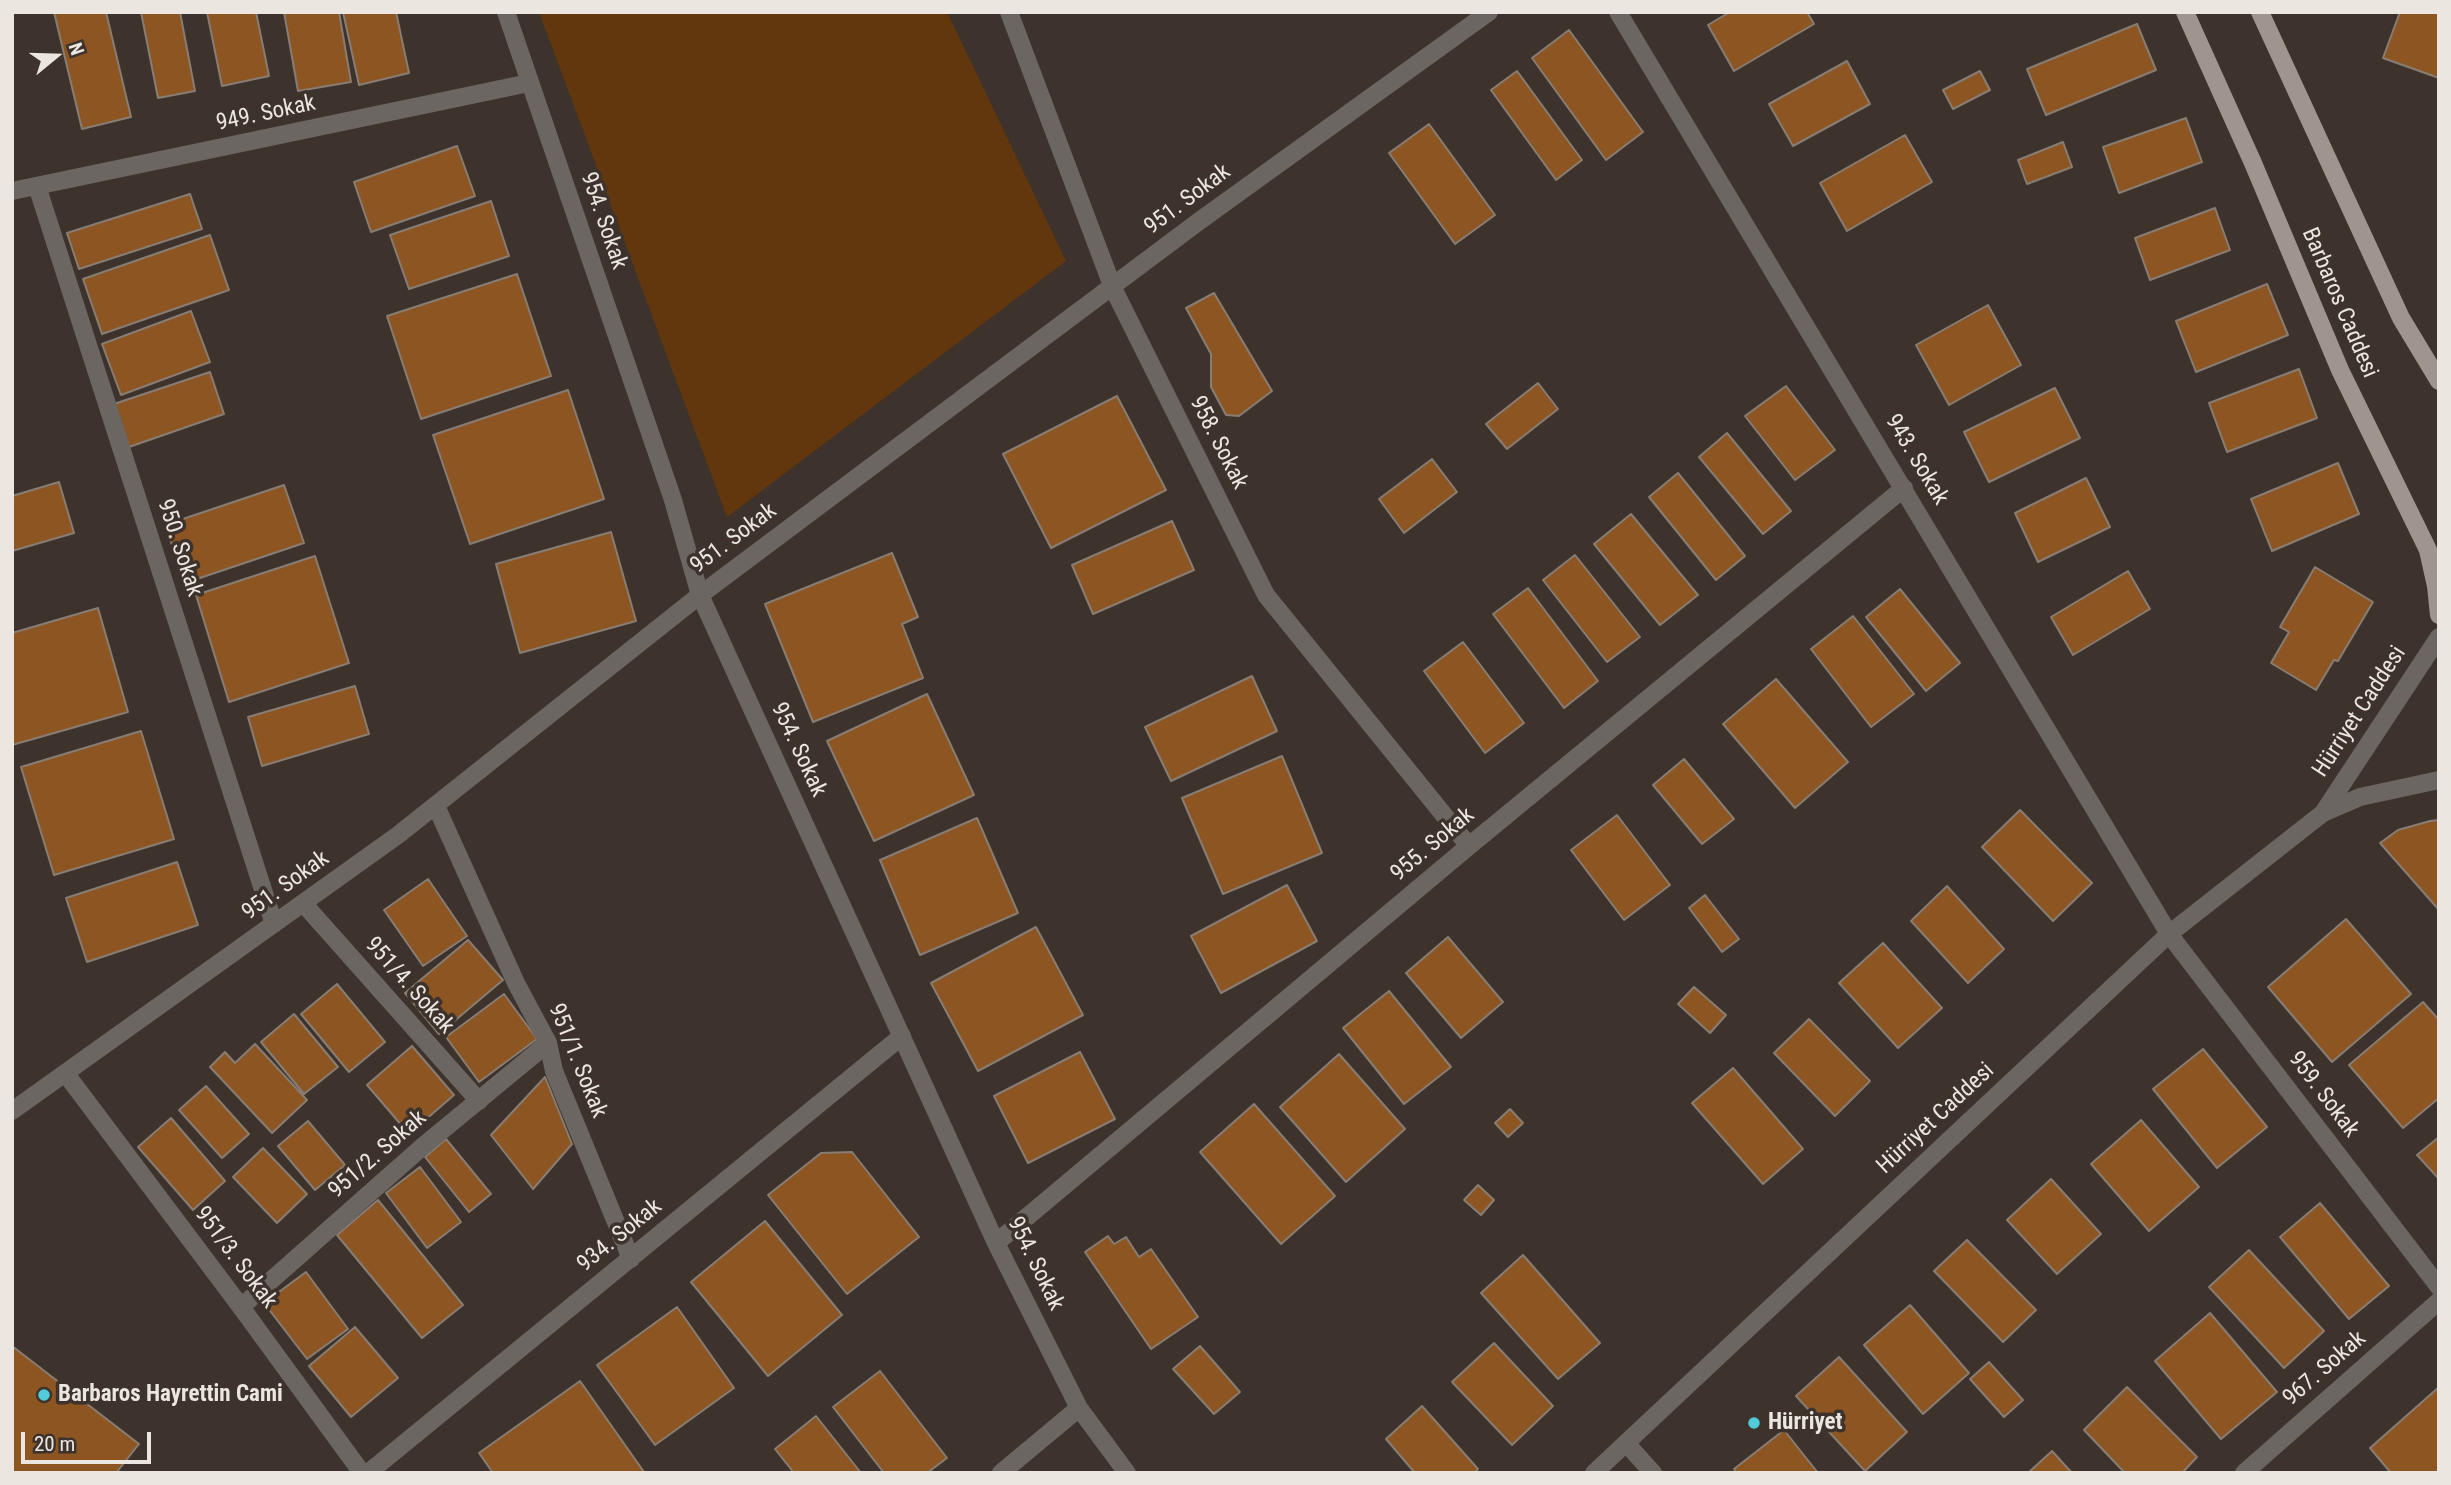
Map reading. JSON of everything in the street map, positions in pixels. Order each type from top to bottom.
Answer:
[{"type":"main road","name":"Barbaros Caddesi","points":[[2185,12],[2253,163],[2340,370],[2428,550],[2439,615]]},
{"type":"main road","name":"Barbaros Caddesi","points":[[2260,12],[2401,318],[2439,381]]},
{"type":"street","name":"954. Sokak","points":[[506,12],[673,500],[701,595],[996,1243],[1079,1408],[1127,1473]]},
{"type":"street","name":"958. Sokak","points":[[1009,12],[1113,288],[1266,595],[1469,846]]},
{"type":"street","name":"951. Sokak","points":[[12,1111],[436,806],[701,595],[1198,222],[1489,12]]},
{"type":"street","name":"943. Sokak","points":[[1618,12],[2169,933]]},
{"type":"street","name":"949. Sokak","points":[[12,191],[529,83]]},
{"type":"street","name":"950. Sokak","points":[[37,186],[274,925]]},
{"type":"street","name":"955. Sokak","points":[[996,1243],[1469,846],[1904,488]]},
{"type":"street","name":"Hürriyet Caddesi","points":[[2323,813],[2439,637]]},
{"type":"street","name":"Hürriyet Caddesi","points":[[1594,1473],[2169,933],[2323,813],[2360,797],[2391,788],[2439,780]]},
{"type":"street","name":"951/1. Sokak","points":[[436,806],[516,983],[548,1043],[554,1071],[631,1259]]},
{"type":"street","name":"951/4. Sokak","points":[[303,903],[479,1101]]},
{"type":"street","name":"959. Sokak","points":[[2169,933],[2439,1287]]},
{"type":"street","name":"934. Sokak","points":[[368,1473],[902,1036]]},
{"type":"street","name":"951/2. Sokak","points":[[241,1307],[422,1147],[548,1043]]},
{"type":"street","name":"951/3. Sokak","points":[[66,1074],[362,1473]]},
{"type":"street","name":"967. Sokak","points":[[2244,1473],[2439,1301]]},
{"type":"street","points":[[1001,1473],[1079,1408]]},
{"type":"street","points":[[1626,1443],[1653,1473]]},
{"type":"shaded area","points":[[539,12],[947,12],[1066,261],[727,517]]},
{"type":"building","points":[[54,12],[106,12],[131,117],[82,129]]},
{"type":"building","points":[[141,12],[180,12],[195,91],[158,98]]},
{"type":"building","points":[[207,12],[256,12],[269,76],[222,86]]},
{"type":"building","points":[[284,12],[339,12],[351,82],[298,91]]},
{"type":"building","points":[[343,12],[396,12],[409,73],[359,85]]},
{"type":"building","points":[[1730,12],[1807,12],[1814,24],[1734,71],[1708,25]]},
{"type":"building","points":[[2400,12],[2439,12],[2439,78],[2383,58]]},
{"type":"building","points":[[2137,24],[2156,70],[2046,115],[2027,69]]},
{"type":"building","points":[[1569,30],[1643,132],[1606,160],[1532,58]]},
{"type":"building","points":[[1847,61],[1870,104],[1793,146],[1769,104]]},
{"type":"building","points":[[1517,71],[1582,160],[1556,180],[1491,90]]},
{"type":"building","points":[[1980,71],[1990,90],[1953,109],[1943,90]]},
{"type":"building","points":[[2186,118],[2202,162],[2119,193],[2103,147]]},
{"type":"building","points":[[1429,124],[1495,215],[1455,244],[1389,153]]},
{"type":"building","points":[[1905,135],[1932,182],[1847,231],[1820,183]]},
{"type":"building","points":[[2063,142],[2072,167],[2027,184],[2018,160]]},
{"type":"building","points":[[457,146],[475,196],[371,232],[354,182]]},
{"type":"building","points":[[190,194],[202,229],[79,269],[67,233]]},
{"type":"building","points":[[491,201],[509,256],[409,289],[390,235]]},
{"type":"building","points":[[2215,208],[2230,250],[2150,280],[2135,238]]},
{"type":"building","points":[[210,235],[229,290],[102,334],[83,279]]},
{"type":"building","points":[[517,274],[551,376],[421,419],[387,316]]},
{"type":"building","points":[[2267,284],[2288,335],[2196,372],[2176,321]]},
{"type":"building","points":[[1214,293],[1272,391],[1239,416],[1226,415],[1211,387],[1211,354],[1186,308]]},
{"type":"building","points":[[1988,305],[2021,365],[1949,405],[1916,345]]},
{"type":"building","points":[[191,311],[210,362],[121,395],[102,344]]},
{"type":"building","points":[[2299,369],[2317,418],[2227,452],[2209,403]]},
{"type":"building","points":[[210,372],[224,414],[129,447],[114,404]]},
{"type":"building","points":[[1538,383],[1558,409],[1507,449],[1486,424]]},
{"type":"building","points":[[1786,386],[1835,450],[1795,480],[1745,416]]},
{"type":"building","points":[[2055,388],[2080,438],[1989,482],[1964,432]]},
{"type":"building","points":[[568,390],[604,499],[470,544],[433,435]]},
{"type":"building","points":[[1117,396],[1166,490],[1051,548],[1003,454]]},
{"type":"building","points":[[1727,433],[1791,511],[1763,534],[1699,457]]},
{"type":"building","points":[[1432,459],[1457,492],[1404,533],[1379,499]]},
{"type":"building","points":[[2338,463],[2359,514],[2272,551],[2251,499]]},
{"type":"building","points":[[1678,473],[1745,556],[1716,580],[1649,497]]},
{"type":"building","points":[[2086,478],[2110,527],[2038,562],[2015,513]]},
{"type":"building","points":[[59,482],[74,533],[12,551],[12,496]]},
{"type":"building","points":[[284,485],[304,543],[185,583],[165,525]]},
{"type":"building","points":[[1631,514],[1698,595],[1660,625],[1594,544]]},
{"type":"building","points":[[1172,521],[1194,570],[1093,614],[1072,565]]},
{"type":"building","points":[[611,532],[636,621],[520,653],[496,564]]},
{"type":"building","points":[[892,553],[918,617],[902,624],[923,678],[813,722],[765,604]]},
{"type":"building","points":[[1575,555],[1640,637],[1607,662],[1543,580]]},
{"type":"building","points":[[315,556],[349,663],[229,702],[196,595]]},
{"type":"building","points":[[2315,567],[2373,602],[2338,661],[2334,660],[2316,690],[2271,663],[2289,632],[2280,627]]},
{"type":"building","points":[[2128,571],[2150,609],[2073,655],[2051,617]]},
{"type":"building","points":[[1528,588],[1598,681],[1564,708],[1493,614]]},
{"type":"building","points":[[1900,589],[1960,663],[1926,691],[1866,617]]},
{"type":"building","points":[[98,608],[128,712],[12,745],[12,633]]},
{"type":"building","points":[[1853,616],[1914,694],[1871,727],[1811,649]]},
{"type":"building","points":[[1463,642],[1524,723],[1485,753],[1424,671]]},
{"type":"building","points":[[1252,676],[1277,731],[1171,781],[1145,727]]},
{"type":"building","points":[[1776,679],[1848,762],[1795,808],[1723,724]]},
{"type":"building","points":[[355,686],[369,734],[262,766],[248,717]]},
{"type":"building","points":[[927,694],[974,795],[874,841],[827,741]]},
{"type":"building","points":[[141,731],[174,839],[54,875],[21,767]]},
{"type":"building","points":[[1282,756],[1322,853],[1223,894],[1182,798]]},
{"type":"building","points":[[1684,759],[1734,819],[1702,844],[1653,785]]},
{"type":"building","points":[[2020,810],[2092,883],[2053,921],[1982,847]]},
{"type":"building","points":[[1617,815],[1670,885],[1624,920],[1571,850]]},
{"type":"building","points":[[977,818],[1018,913],[920,955],[880,860]]},
{"type":"building","points":[[2439,820],[2439,910],[2380,843],[2398,830]]},
{"type":"building","points":[[177,862],[198,925],[87,962],[66,898]]},
{"type":"building","points":[[428,879],[467,936],[423,966],[384,910]]},
{"type":"building","points":[[1287,885],[1317,941],[1221,993],[1191,936]]},
{"type":"building","points":[[1947,886],[2004,949],[1968,983],[1911,921]]},
{"type":"building","points":[[1705,895],[1739,939],[1722,952],[1689,908]]},
{"type":"building","points":[[2346,919],[2411,994],[2332,1062],[2268,987]]},
{"type":"building","points":[[1036,927],[1083,1015],[978,1071],[931,983]]},
{"type":"building","points":[[1448,937],[1503,1002],[1461,1038],[1406,973]]},
{"type":"building","points":[[468,940],[503,980],[439,1034],[405,993]]},
{"type":"building","points":[[1883,943],[1942,1008],[1898,1048],[1839,983]]},
{"type":"building","points":[[337,984],[385,1042],[349,1072],[301,1014]]},
{"type":"building","points":[[1694,987],[1726,1015],[1710,1033],[1678,1004]]},
{"type":"building","points":[[1389,991],[1451,1067],[1404,1104],[1343,1028]]},
{"type":"building","points":[[504,994],[537,1039],[479,1082],[446,1037]]},
{"type":"building","points":[[2423,1002],[2439,1020],[2439,1098],[2403,1128],[2349,1065]]},
{"type":"building","points":[[294,1014],[338,1067],[304,1094],[261,1042]]},
{"type":"building","points":[[1809,1019],[1870,1081],[1835,1116],[1774,1053]]},
{"type":"building","points":[[255,1044],[307,1100],[272,1133],[210,1067],[225,1052],[235,1063]]},
{"type":"building","points":[[412,1046],[454,1095],[409,1134],[367,1085]]},
{"type":"building","points":[[2203,1049],[2267,1127],[2217,1168],[2153,1089]]},
{"type":"building","points":[[1080,1052],[1115,1119],[1028,1163],[994,1096]]},
{"type":"building","points":[[1339,1054],[1405,1129],[1346,1182],[1280,1107]]},
{"type":"building","points":[[1733,1068],[1803,1149],[1763,1184],[1692,1103]]},
{"type":"building","points":[[545,1077],[572,1144],[533,1189],[491,1135]]},
{"type":"building","points":[[206,1086],[249,1134],[222,1158],[179,1110]]},
{"type":"building","points":[[1254,1104],[1335,1196],[1281,1244],[1200,1152]]},
{"type":"building","points":[[1510,1109],[1523,1123],[1508,1137],[1495,1123]]},
{"type":"building","points":[[171,1118],[225,1181],[193,1210],[138,1147]]},
{"type":"building","points":[[2141,1120],[2199,1187],[2149,1231],[2091,1164]]},
{"type":"building","points":[[308,1121],[345,1165],[315,1190],[278,1146]]},
{"type":"building","points":[[2439,1137],[2439,1179],[2417,1155]]},
{"type":"building","points":[[446,1139],[491,1194],[469,1212],[425,1157]]},
{"type":"building","points":[[263,1148],[307,1194],[277,1223],[233,1177]]},
{"type":"building","points":[[852,1152],[919,1237],[847,1294],[768,1195],[821,1153]]},
{"type":"building","points":[[420,1167],[461,1222],[427,1248],[386,1193]]},
{"type":"building","points":[[2051,1179],[2101,1234],[2057,1274],[2007,1220]]},
{"type":"building","points":[[1478,1185],[1494,1200],[1481,1215],[1464,1200]]},
{"type":"building","points":[[378,1200],[463,1305],[422,1338],[337,1235]]},
{"type":"building","points":[[2320,1203],[2389,1286],[2349,1319],[2280,1237]]},
{"type":"building","points":[[765,1221],[842,1315],[768,1376],[691,1282]]},
{"type":"building","points":[[1108,1236],[1114,1244],[1126,1237],[1139,1257],[1151,1249],[1198,1317],[1151,1349],[1085,1252]]},
{"type":"building","points":[[1967,1240],[2036,1310],[2003,1342],[1934,1271]]},
{"type":"building","points":[[2249,1250],[2324,1331],[2284,1368],[2209,1287]]},
{"type":"building","points":[[1523,1255],[1600,1343],[1558,1379],[1481,1293]]},
{"type":"building","points":[[306,1272],[348,1329],[307,1359],[264,1303]]},
{"type":"building","points":[[1910,1305],[1969,1373],[1923,1414],[1864,1345]]},
{"type":"building","points":[[677,1307],[734,1388],[655,1445],[597,1365]]},
{"type":"building","points":[[2210,1313],[2277,1392],[2221,1439],[2155,1361]]},
{"type":"building","points":[[355,1327],[398,1378],[351,1417],[309,1366]]},
{"type":"building","points":[[1494,1343],[1553,1406],[1512,1445],[1452,1382]]},
{"type":"building","name":"Barbaros Hayrettin Cami","points":[[12,1346],[139,1444],[116,1473],[12,1473]]},
{"type":"building","points":[[1200,1346],[1240,1392],[1214,1414],[1173,1369]]},
{"type":"building","points":[[1839,1357],[1907,1432],[1865,1471],[1796,1396]]},
{"type":"building","points":[[1989,1362],[2023,1400],[2004,1417],[1970,1379]]},
{"type":"building","points":[[880,1371],[947,1458],[927,1473],[884,1473],[833,1407]]},
{"type":"building","points":[[580,1381],[644,1472],[493,1473],[479,1453]]},
{"type":"building","points":[[2127,1387],[2197,1457],[2182,1473],[2125,1473],[2084,1430]]},
{"type":"building","points":[[2439,1387],[2439,1473],[2391,1473],[2370,1448]]},
{"type":"building","points":[[1422,1406],[1478,1469],[1474,1473],[1415,1473],[1386,1439]]},
{"type":"building","points":[[816,1416],[861,1473],[794,1473],[775,1449]]},
{"type":"building","points":[[1784,1430],[1818,1473],[1737,1473],[1734,1469]]},
{"type":"building","points":[[2052,1451],[2072,1473],[2028,1473]]},
{"type":"place","name":"Barbaros Hayrettin Cami","points":[[44,1395]]},
{"type":"place","name":"Hürriyet","points":[[1754,1423]]}]
